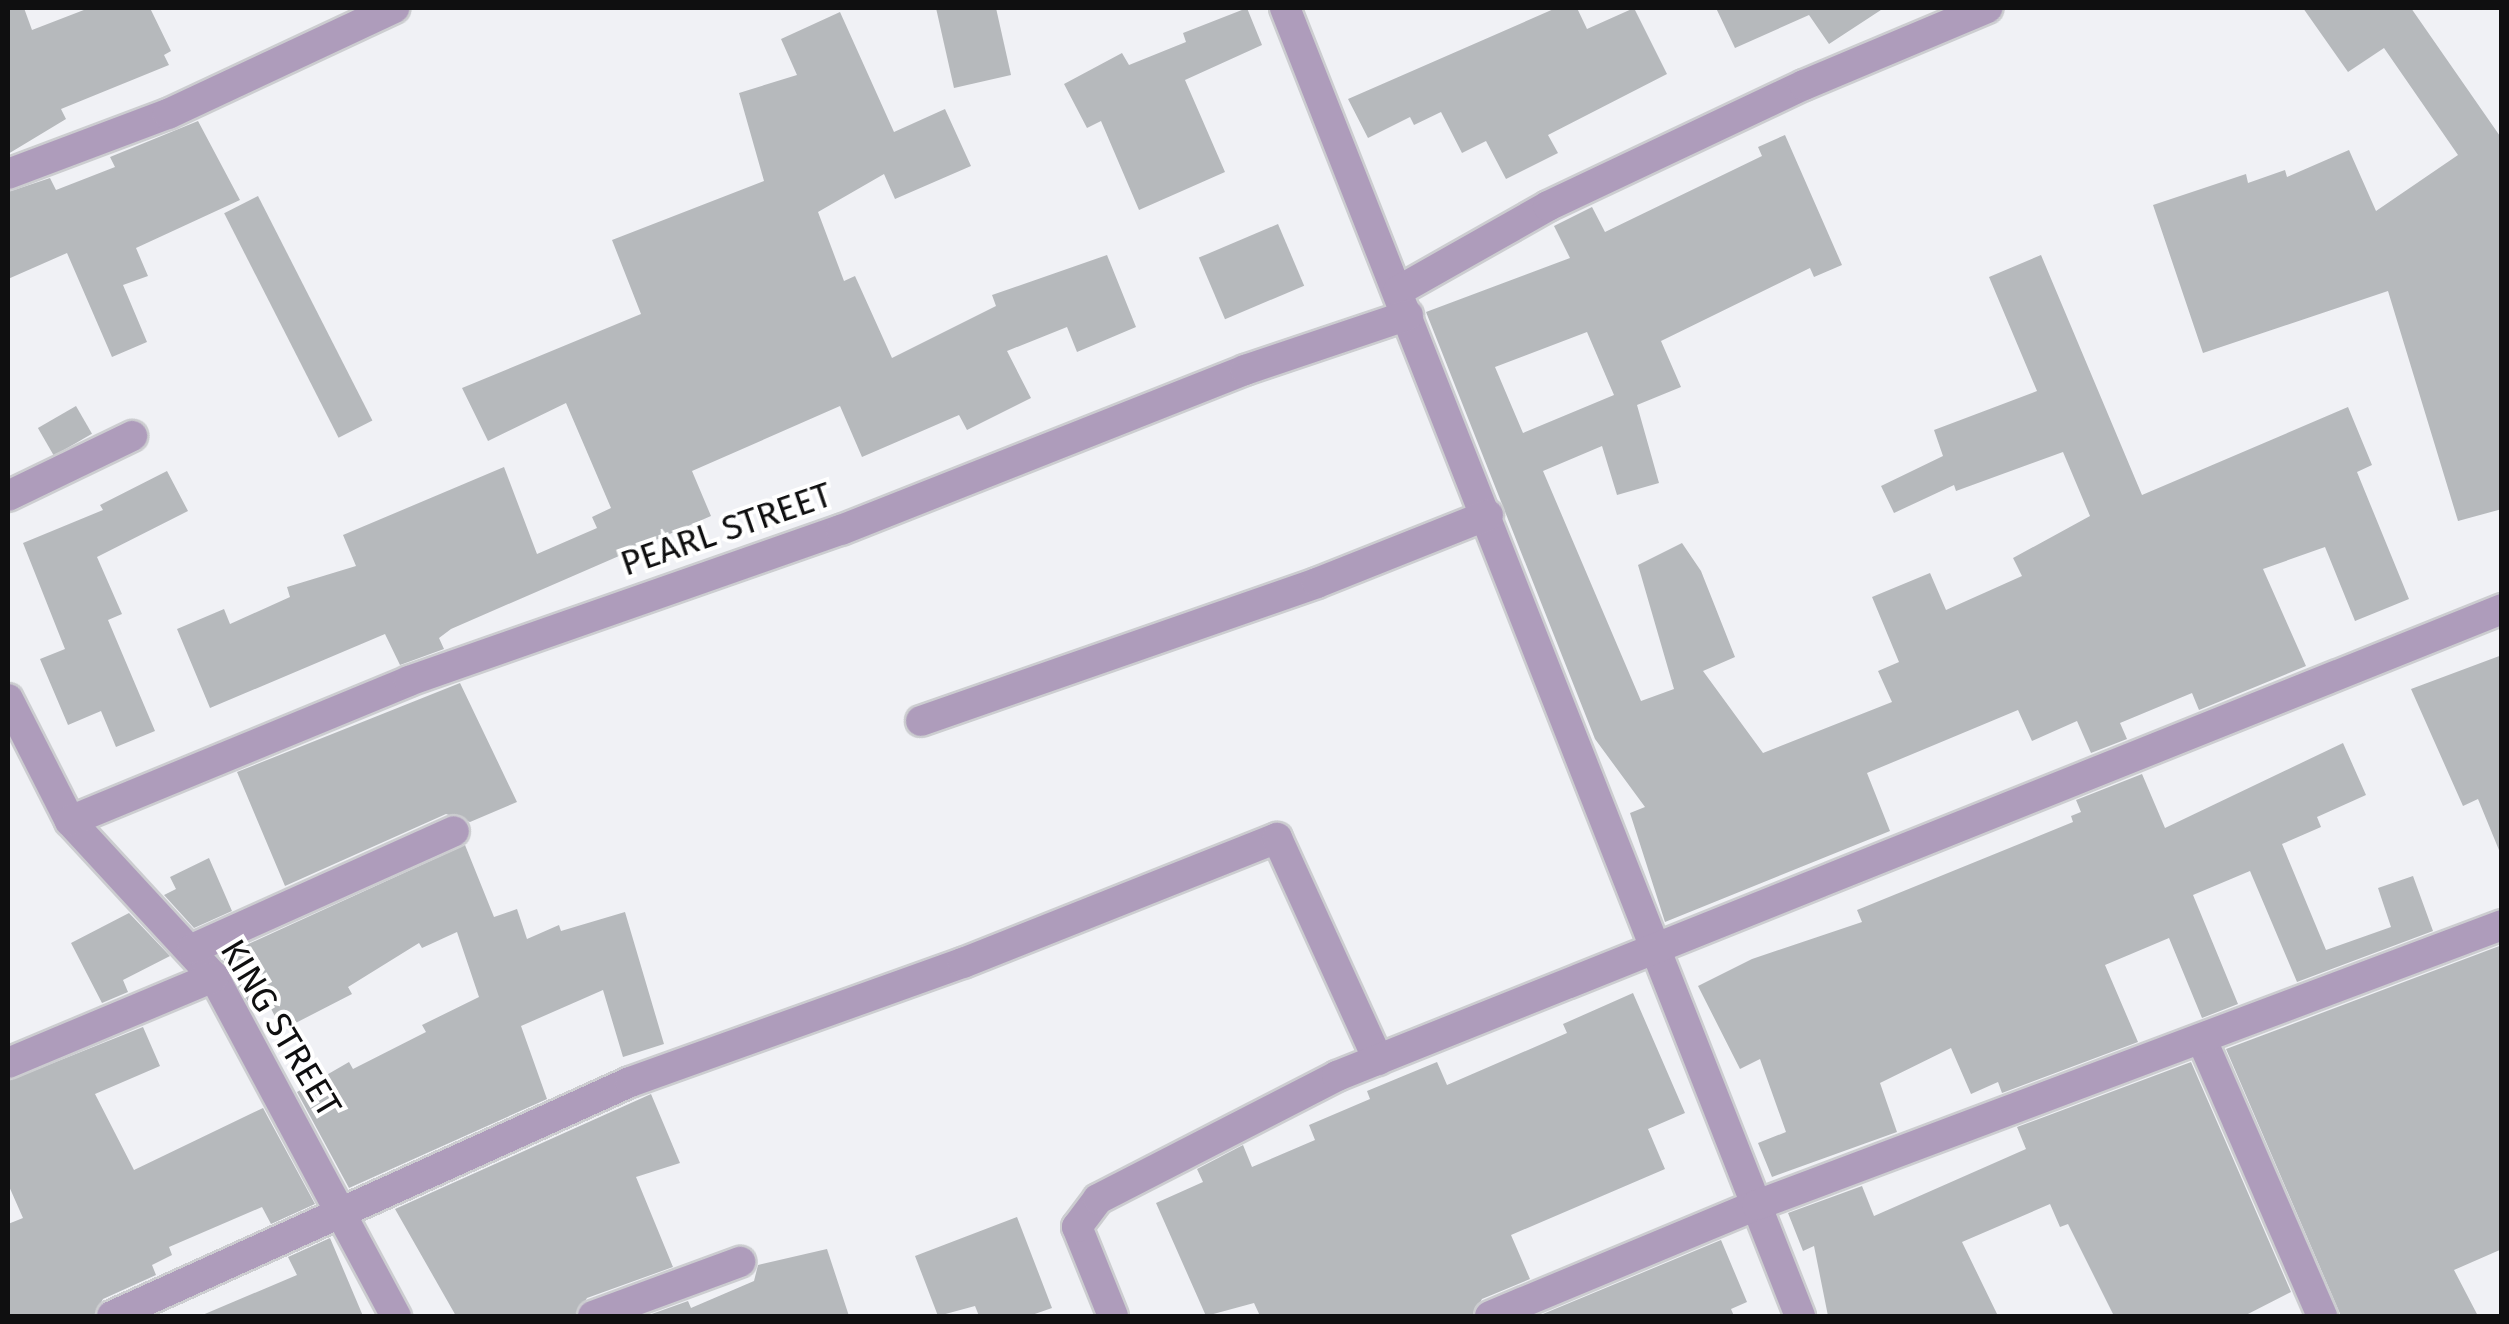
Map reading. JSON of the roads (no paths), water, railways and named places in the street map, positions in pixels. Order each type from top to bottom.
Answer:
[{"type":"street","points":[[8,174],[168,114],[394,8]]},
{"type":"street","points":[[1286,8],[1660,948],[1800,1316]]},
{"type":"street","name":"PEARL STREET","points":[[70,821],[409,680],[841,530],[1403,303],[1548,206],[1804,84],[1987,8]]},
{"type":"street","points":[[8,496],[132,436]]},
{"type":"street","points":[[920,721],[1488,516]]},
{"type":"street","points":[[1103,1313],[1077,1227],[1098,1199],[1378,1060],[2502,609]]},
{"type":"street","name":"KING STREET","points":[[8,699],[70,821],[214,977],[346,1214],[396,1316]]},
{"type":"street","points":[[192,949],[454,831]]},
{"type":"street","points":[[112,1316],[346,1214],[630,1082],[963,963],[1277,838],[1378,1060]]},
{"type":"street","points":[[1490,1316],[1757,1206],[2502,924]]},
{"type":"street","points":[[8,1063],[214,977]]},
{"type":"street","points":[[2202,1040],[2322,1316]]},
{"type":"street","points":[[593,1316],[740,1262]]}]
